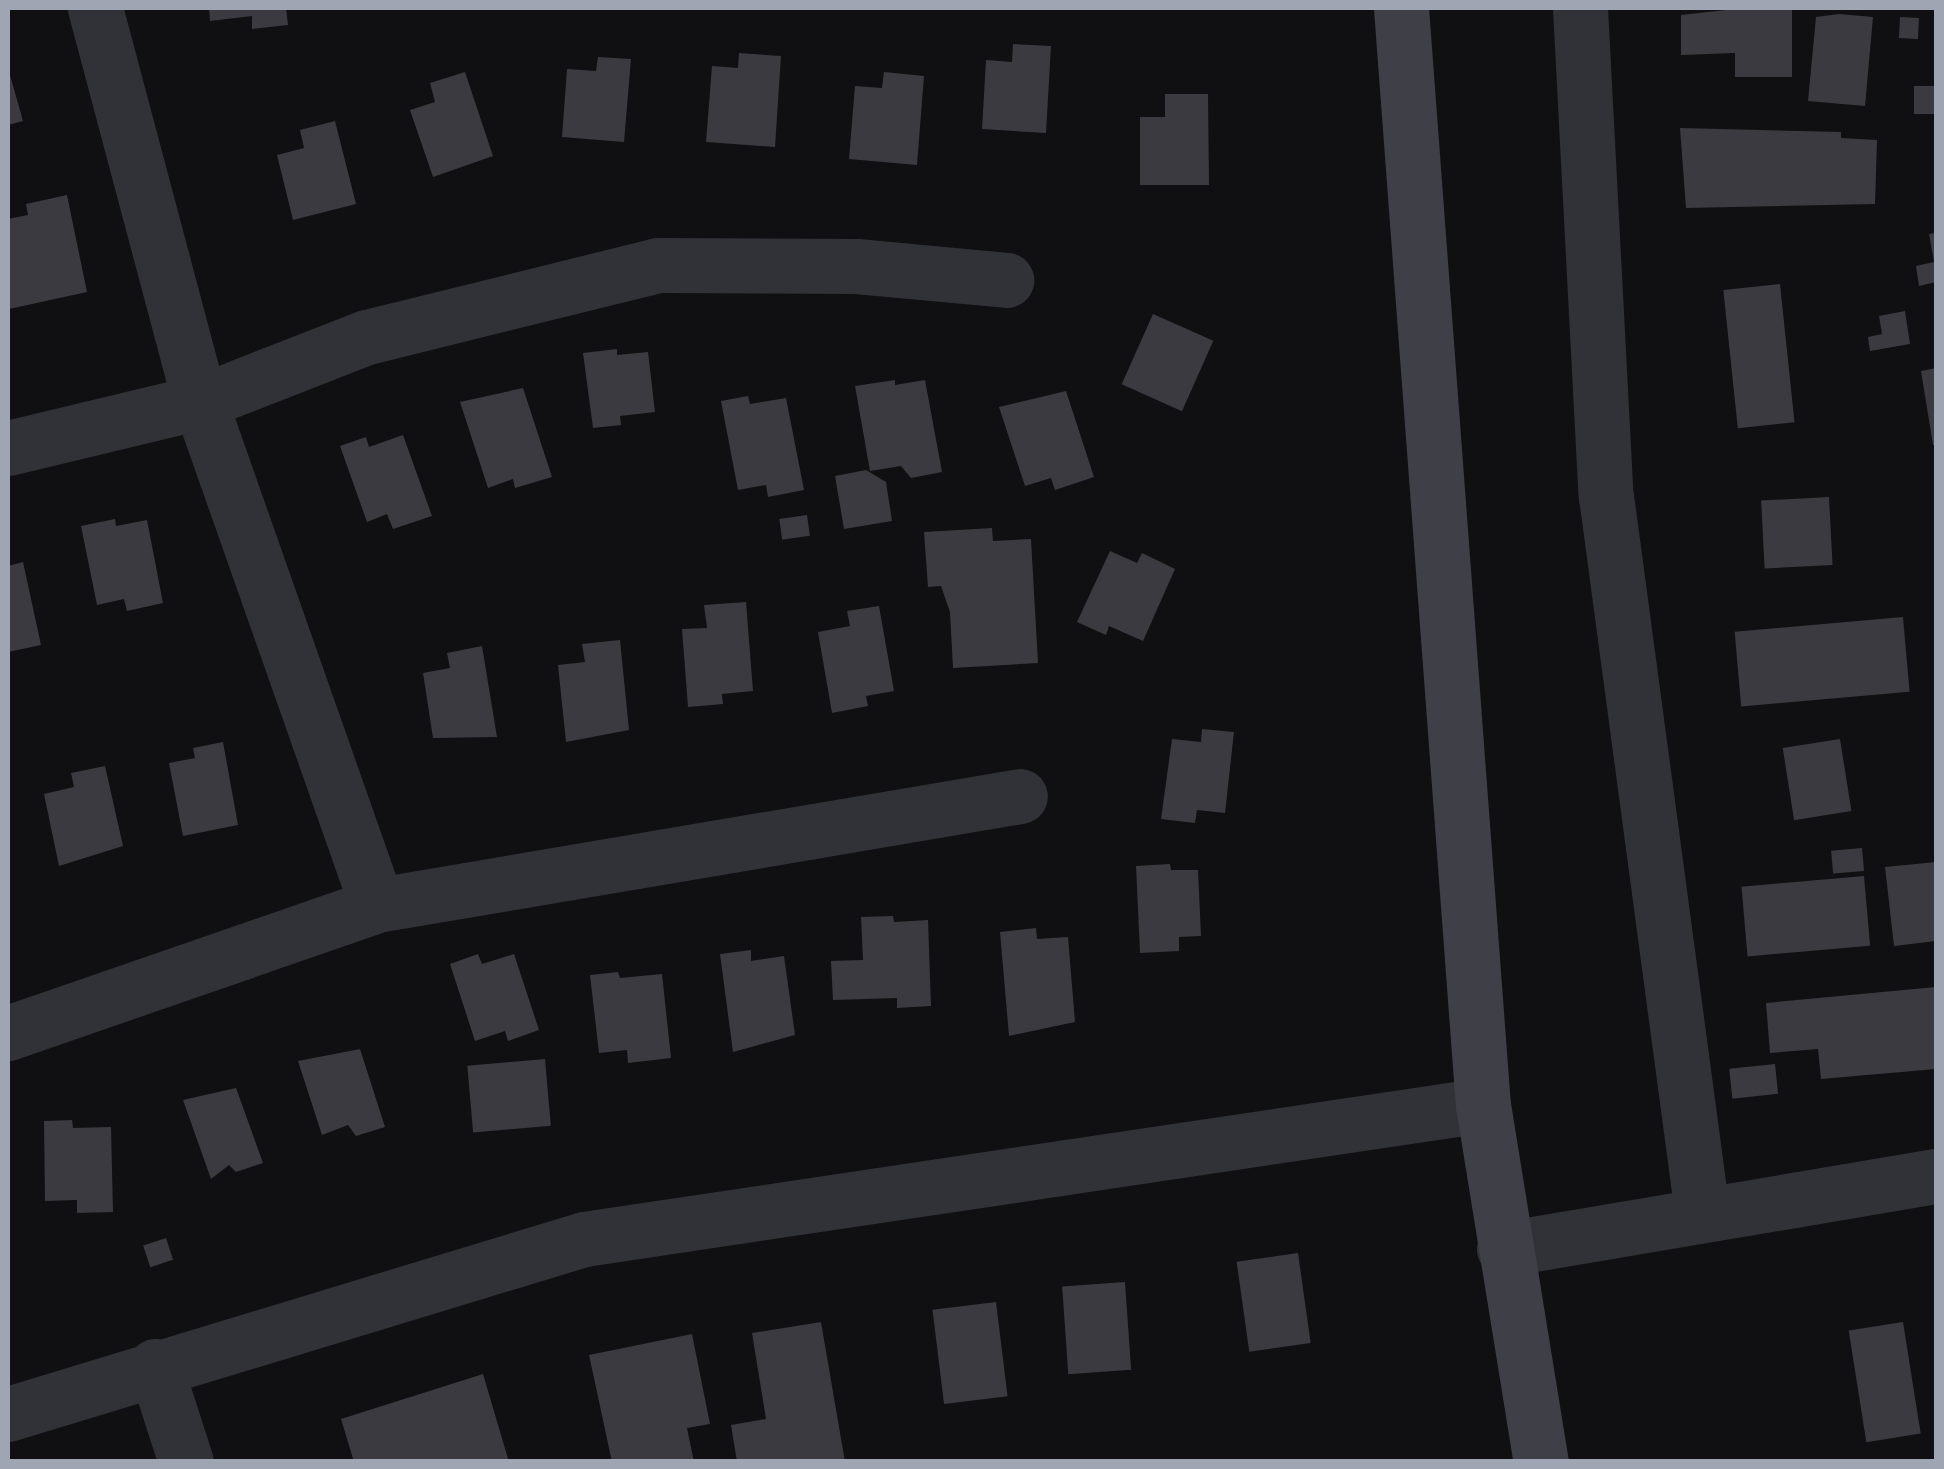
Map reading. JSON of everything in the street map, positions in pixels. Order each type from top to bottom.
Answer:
[{"type":"street","points":[[95,8],[200,402],[377,905]]},
{"type":"street","points":[[1401,8],[1483,1105],[1541,1462]]},
{"type":"street","points":[[1580,8],[1606,496],[1702,1213]]},
{"type":"street","points":[[8,448],[200,402],[367,337],[658,265],[856,266],[1006,280]]},
{"type":"street","points":[[8,1032],[377,905],[1020,796]]},
{"type":"street","points":[[8,1414],[155,1366],[584,1239],[1483,1105]]},
{"type":"street","points":[[1504,1250],[1702,1213],[1936,1176]]},
{"type":"street","points":[[155,1366],[186,1462]]},
{"type":"building","points":[[209,8],[286,8],[288,25],[252,29],[252,16],[210,21]]},
{"type":"building","points":[[1735,9],[1792,9],[1792,77],[1735,77],[1735,53],[1681,55],[1681,15]]},
{"type":"building","points":[[1816,17],[1873,17],[1865,106],[1808,101]]},
{"type":"building","points":[[1900,17],[1919,18],[1918,39],[1899,38]]},
{"type":"building","points":[[1013,44],[1051,46],[1046,133],[982,129],[986,60],[1012,62]]},
{"type":"building","points":[[739,53],[781,56],[775,147],[706,142],[712,66],[738,68]]},
{"type":"building","points":[[598,57],[631,59],[624,142],[562,137],[567,69],[596,71]]},
{"type":"building","points":[[8,68],[23,121],[8,125]]},
{"type":"building","points":[[465,72],[493,156],[433,177],[410,110],[435,102],[430,83]]},
{"type":"building","points":[[884,72],[924,76],[917,165],[849,159],[855,86],[882,88]]},
{"type":"building","points":[[1914,86],[1936,86],[1936,114],[1914,114]]},
{"type":"building","points":[[1165,94],[1208,94],[1209,185],[1140,185],[1140,117],[1165,117]]},
{"type":"building","points":[[335,121],[356,204],[293,220],[277,155],[304,148],[300,130]]},
{"type":"building","points":[[1680,128],[1841,132],[1841,138],[1877,140],[1875,204],[1686,208]]},
{"type":"building","points":[[67,195],[87,292],[9,309],[8,219],[28,215],[26,204]]},
{"type":"building","points":[[1936,233],[1936,282],[1919,286],[1916,266],[1934,262],[1929,234]]},
{"type":"building","points":[[1780,284],[1795,422],[1738,428],[1723,290]]},
{"type":"building","points":[[1905,311],[1910,344],[1870,351],[1868,337],[1882,334],[1879,316]]},
{"type":"building","points":[[1153,314],[1213,341],[1182,411],[1122,384]]},
{"type":"building","points":[[617,349],[617,355],[648,352],[655,412],[620,416],[621,425],[593,428],[583,353]]},
{"type":"building","points":[[1936,368],[1936,445],[1933,445],[1921,371]]},
{"type":"building","points":[[895,380],[895,385],[925,380],[942,472],[911,478],[901,466],[870,471],[855,386]]},
{"type":"building","points":[[523,388],[552,477],[515,488],[513,479],[488,488],[460,402]]},
{"type":"building","points":[[1066,391],[1094,477],[1055,490],[1051,478],[1025,486],[999,407]]},
{"type":"building","points":[[748,396],[750,404],[786,398],[804,490],[768,497],[766,485],[738,490],[721,401]]},
{"type":"building","points":[[403,435],[432,516],[393,529],[387,514],[367,522],[340,446],[366,437],[369,447]]},
{"type":"building","points":[[866,470],[886,482],[892,521],[844,529],[835,476]]},
{"type":"building","points":[[1829,497],[1833,565],[1765,568],[1761,501]]},
{"type":"building","points":[[807,515],[810,536],[782,540],[779,519]]},
{"type":"building","points":[[115,519],[116,526],[147,520],[163,603],[127,611],[124,599],[97,605],[81,526]]},
{"type":"building","points":[[992,528],[993,541],[1031,539],[1038,663],[953,668],[950,612],[941,586],[928,587],[924,532]]},
{"type":"building","points":[[1110,551],[1137,563],[1142,553],[1175,569],[1143,641],[1109,626],[1106,635],[1077,622]]},
{"type":"building","points":[[23,562],[41,645],[8,652],[8,566]]},
{"type":"building","points":[[746,602],[753,691],[722,694],[723,704],[688,707],[682,629],[707,628],[704,605]]},
{"type":"building","points":[[879,606],[894,691],[866,696],[868,706],[832,713],[818,632],[850,626],[847,611]]},
{"type":"building","points":[[1903,617],[1910,692],[1741,706],[1735,632]]},
{"type":"building","points":[[620,640],[629,730],[566,742],[558,665],[585,662],[582,644]]},
{"type":"building","points":[[482,646],[497,737],[433,738],[423,673],[450,668],[447,653]]},
{"type":"building","points":[[1202,729],[1234,732],[1225,813],[1197,810],[1195,823],[1161,819],[1172,739],[1201,742]]},
{"type":"building","points":[[1840,739],[1851,811],[1794,820],[1783,748]]},
{"type":"building","points":[[223,742],[238,825],[183,836],[169,763],[195,758],[193,748]]},
{"type":"building","points":[[105,766],[123,846],[59,866],[44,794],[74,787],[71,773]]},
{"type":"building","points":[[1862,848],[1864,871],[1833,874],[1831,851]]},
{"type":"building","points":[[1936,862],[1936,941],[1894,946],[1885,867]]},
{"type":"building","points":[[1170,864],[1171,870],[1198,870],[1201,936],[1179,937],[1179,951],[1140,953],[1136,866]]},
{"type":"building","points":[[1864,876],[1870,946],[1748,956],[1741,887]]},
{"type":"building","points":[[893,916],[894,922],[928,920],[931,1006],[897,1008],[897,998],[833,1000],[831,961],[863,960],[861,917]]},
{"type":"building","points":[[1036,928],[1037,939],[1068,937],[1075,1022],[1009,1036],[1000,932]]},
{"type":"building","points":[[751,950],[751,961],[784,956],[795,1035],[733,1052],[720,954]]},
{"type":"building","points":[[478,954],[482,964],[514,954],[539,1030],[508,1041],[505,1031],[475,1041],[450,964]]},
{"type":"building","points":[[618,972],[620,978],[662,974],[671,1058],[628,1063],[627,1050],[599,1053],[590,975]]},
{"type":"building","points":[[1936,987],[1936,1069],[1821,1079],[1818,1049],[1770,1053],[1766,1003]]},
{"type":"building","points":[[360,1049],[385,1127],[356,1136],[348,1125],[322,1135],[298,1061]]},
{"type":"building","points":[[545,1059],[551,1126],[473,1133],[467,1066]]},
{"type":"building","points":[[1775,1064],[1778,1094],[1732,1099],[1729,1069]]},
{"type":"building","points":[[236,1088],[263,1163],[236,1172],[229,1165],[211,1179],[183,1100]]},
{"type":"building","points":[[72,1120],[73,1128],[111,1127],[113,1212],[77,1213],[77,1200],[45,1201],[44,1121]]},
{"type":"building","points":[[166,1238],[173,1260],[150,1267],[143,1245]]},
{"type":"building","points":[[1298,1253],[1311,1343],[1249,1352],[1237,1262]]},
{"type":"building","points":[[1125,1282],[1131,1370],[1068,1374],[1062,1286]]},
{"type":"building","points":[[996,1302],[1008,1396],[944,1404],[932,1310]]},
{"type":"building","points":[[821,1322],[845,1462],[737,1462],[731,1425],[766,1419],[752,1333]]},
{"type":"building","points":[[1903,1322],[1921,1434],[1866,1442],[1849,1331]]},
{"type":"building","points":[[692,1334],[710,1424],[687,1428],[694,1462],[612,1462],[589,1355]]},
{"type":"building","points":[[483,1374],[509,1462],[354,1462],[341,1419]]}]
